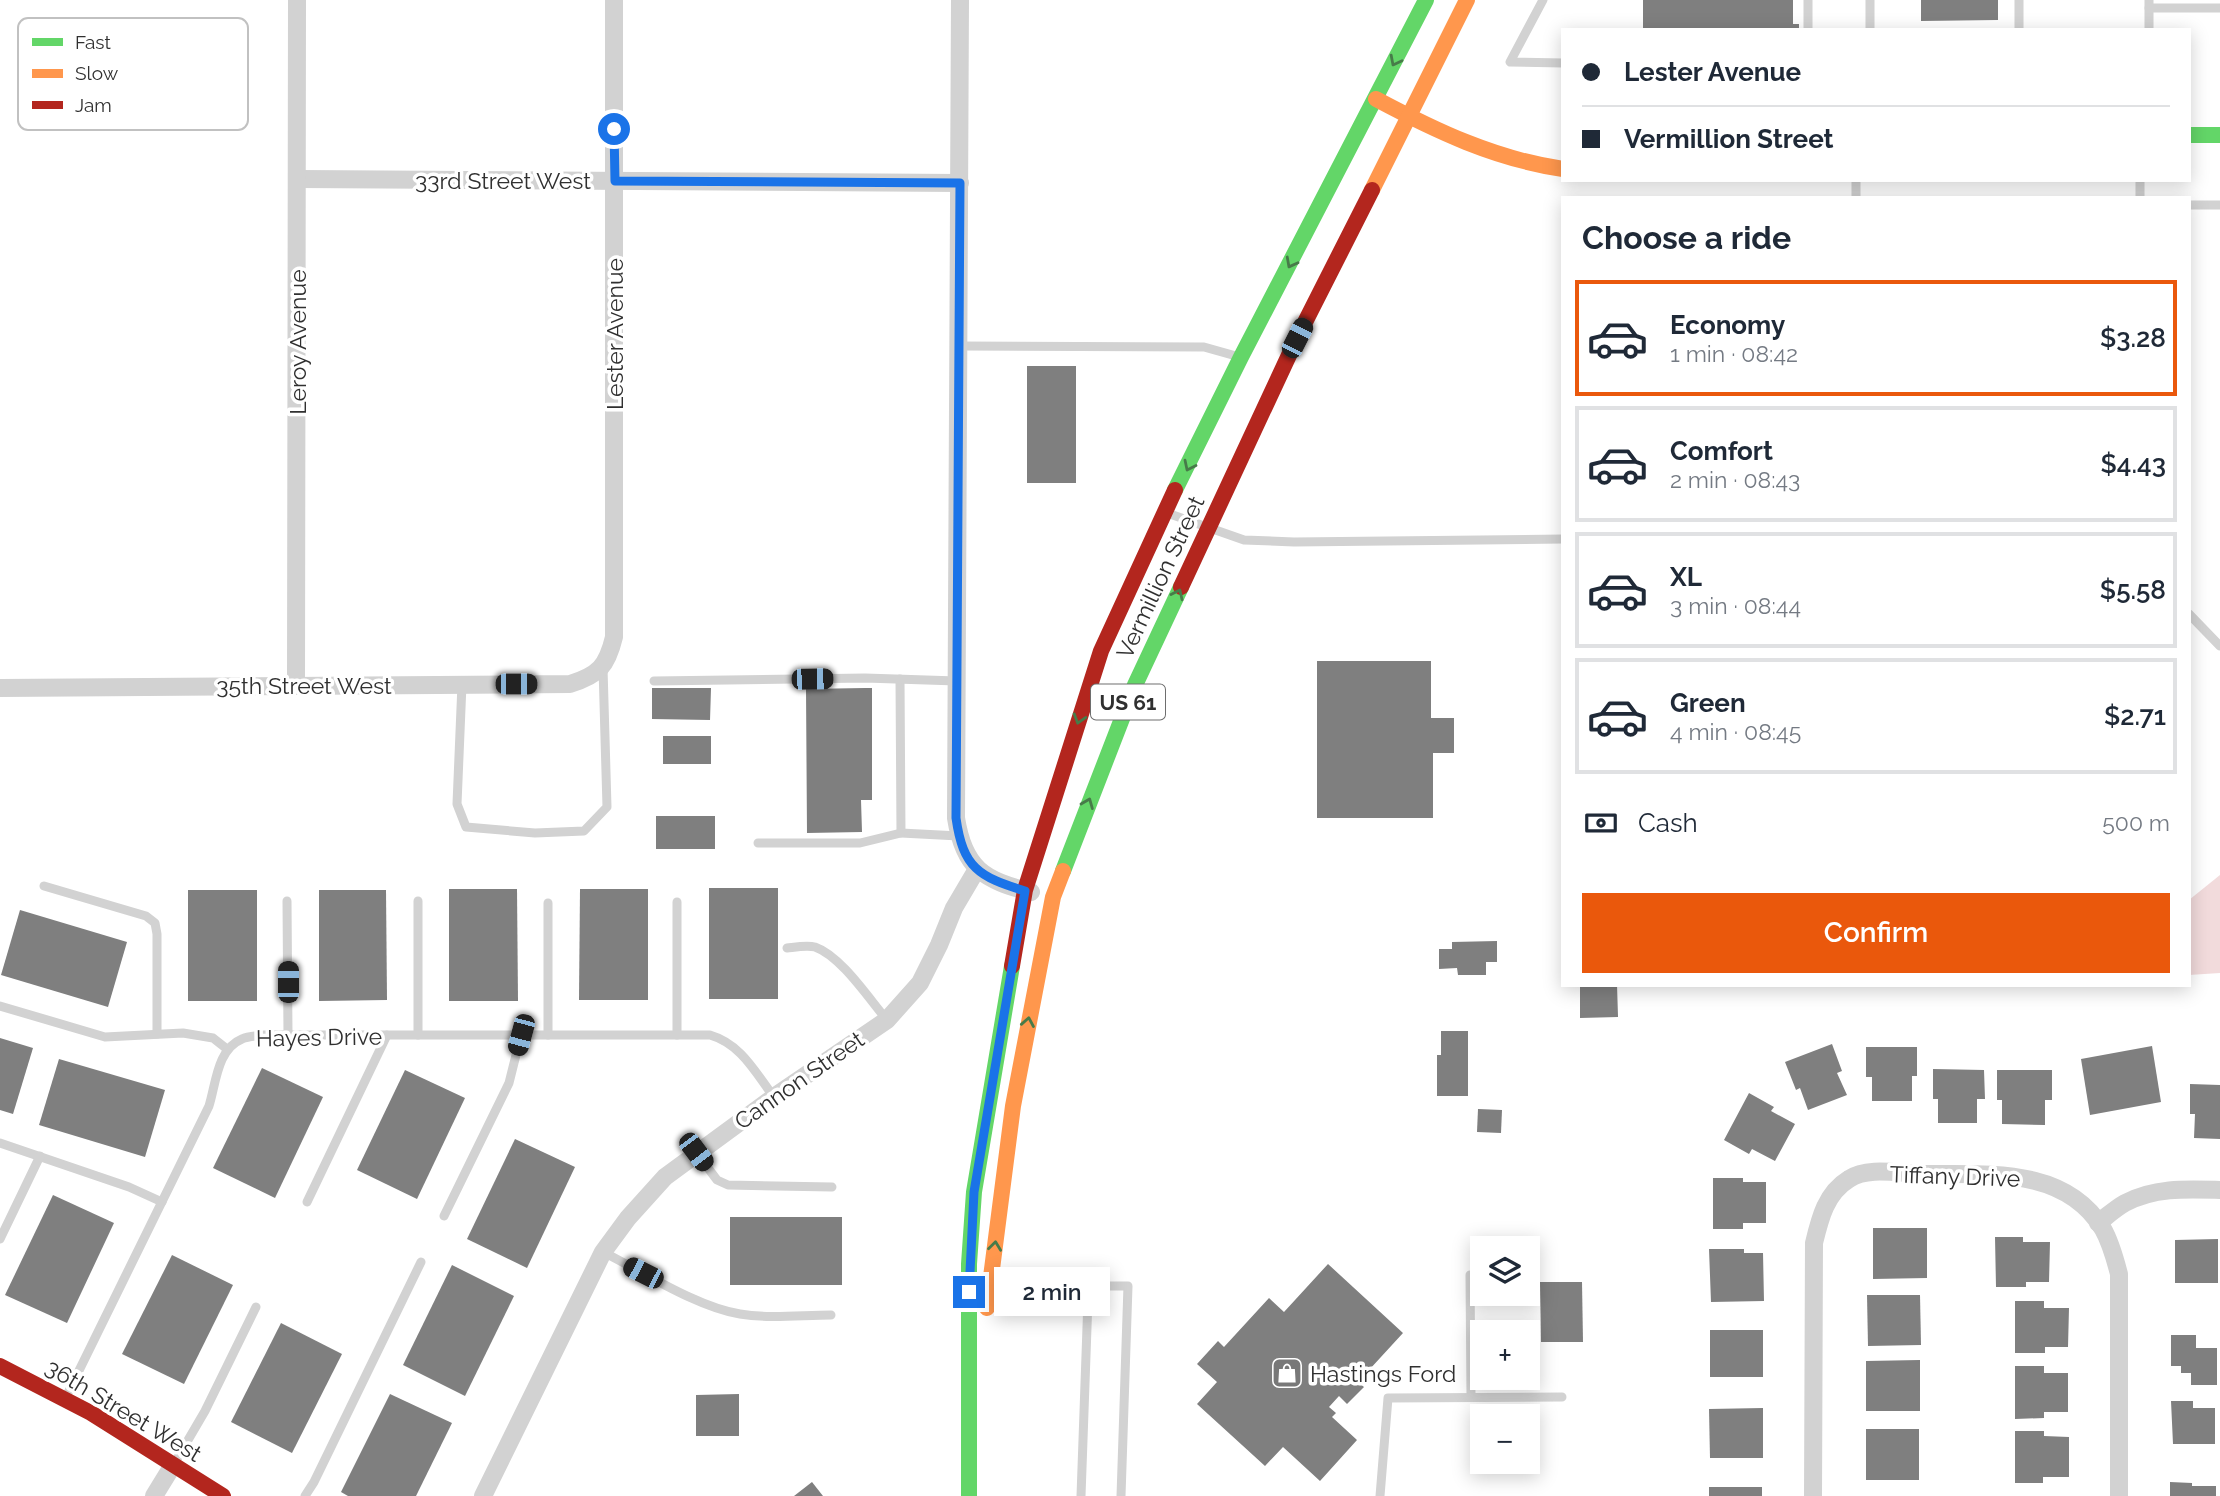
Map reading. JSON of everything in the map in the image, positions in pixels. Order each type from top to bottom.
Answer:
[{"type":"main road","name":"Vermillion Street","points":[[969,1496],[969,1264],[974,1192],[1025,891],[1101,651],[1144,554],[1241,357],[1426,0]]},
{"type":"main road","name":"Vermillion Street","points":[[969,1460],[1013,1106],[1054,897],[1135,685],[1297,338],[1467,0]]},
{"type":"main road","points":[[1376,99],[1409,117],[1497,156],[1561,169]]},
{"type":"main road","points":[[2191,135],[2220,135]]},
{"type":"main road","name":"36th Street West","points":[[0,1366],[65,1399],[223,1496]]},
{"type":"street","name":"Leroy Avenue","points":[[296,685],[298,0]]},
{"type":"street","name":"Lester Avenue","points":[[603,666],[614,637],[614,0]]},
{"type":"street","points":[[961,0],[956,818],[964,853],[977,869],[994,881],[1054,897]]},
{"type":"street","name":"33rd Street West","points":[[298,179],[960,183]]},
{"type":"street","name":"35th Street West","points":[[0,688],[570,684],[590,678],[603,666]]},
{"type":"street","name":"Cannon Street","points":[[483,1496],[603,1252],[628,1218],[665,1177],[696,1152],[887,1020],[920,983],[954,908],[977,869]]},
{"type":"street","name":"Tiffany Drive","points":[[1813,1496],[1814,1243],[1820,1217],[1832,1194],[1850,1177],[1873,1172],[2009,1175],[2040,1181],[2065,1192],[2084,1205],[2098,1223],[2112,1249],[2119,1274],[2119,1496]]},
{"type":"street","points":[[2098,1223],[2124,1203],[2143,1195],[2163,1191],[2220,1189]]},
{"type":"street","points":[[154,1496],[173,1465]]},
{"type":"lane","points":[[1543,0],[1510,62],[1561,63]]},
{"type":"lane","points":[[1808,0],[1808,28]]},
{"type":"lane","points":[[1870,0],[1870,28]]},
{"type":"lane","points":[[2019,0],[2019,28]]},
{"type":"lane","points":[[2149,28],[2149,4],[2220,8]]},
{"type":"lane","points":[[2191,205],[2220,205]]},
{"type":"lane","points":[[959,346],[1204,347],[1241,357]]},
{"type":"lane","points":[[1166,513],[1244,540],[1294,542],[1561,539]]},
{"type":"lane","points":[[2191,616],[2220,646]]},
{"type":"lane","points":[[462,684],[457,804],[466,827],[535,833],[584,831],[607,807],[603,666]]},
{"type":"lane","points":[[900,679],[901,834]]},
{"type":"lane","points":[[654,681],[957,681]]},
{"type":"lane","points":[[758,844],[860,844],[901,834],[959,836]]},
{"type":"lane","points":[[44,886],[146,916],[155,923],[157,1034]]},
{"type":"lane","points":[[287,901],[288,1035]]},
{"type":"lane","points":[[418,901],[418,1035]]},
{"type":"lane","points":[[677,902],[677,1035]]},
{"type":"lane","points":[[548,903],[548,1035]]},
{"type":"lane","points":[[787,947],[812,946],[825,952],[837,962],[887,1020]]},
{"type":"lane","points":[[0,1006],[105,1037],[183,1033],[213,1038],[227,1049]]},
{"type":"lane","name":"Hayes Drive","points":[[65,1399],[209,1106],[219,1066],[227,1049],[242,1038],[264,1035],[710,1035],[724,1039],[739,1050],[774,1097]]},
{"type":"lane","points":[[307,1202],[387,1035]]},
{"type":"lane","points":[[444,1216],[509,1083],[521,1035]]},
{"type":"lane","points":[[0,1143],[129,1187],[162,1202]]},
{"type":"lane","points":[[696,1152],[717,1180],[728,1185],[832,1187]]},
{"type":"lane","points":[[0,1239],[40,1156]]},
{"type":"lane","points":[[603,1252],[704,1304],[726,1311],[742,1314],[831,1315]]},
{"type":"lane","points":[[305,1496],[421,1262]]},
{"type":"lane","points":[[1082,1496],[1088,1299],[1105,1286],[1128,1286],[1121,1496]]},
{"type":"lane","points":[[1470,1306],[1471,1397]]},
{"type":"lane","points":[[173,1465],[205,1411],[256,1307]]},
{"type":"lane","points":[[1380,1496],[1388,1398],[1562,1397]]},
{"type":"shaded area","points":[[2220,875],[2220,973],[2191,975],[2191,898]]},
{"type":"building","points":[[1643,0],[1793,0],[1793,24],[1799,24],[1799,28],[1643,28]]},
{"type":"building","points":[[1921,0],[1998,0],[1998,20],[1921,21]]},
{"type":"building","points":[[1027,366],[1076,366],[1076,483],[1027,483]]},
{"type":"building","points":[[1317,661],[1431,661],[1431,718],[1454,718],[1454,753],[1433,753],[1433,818],[1317,818]]},
{"type":"building","points":[[652,688],[711,688],[710,720],[652,719]]},
{"type":"building","points":[[872,688],[872,800],[861,800],[862,832],[807,833],[806,689]]},
{"type":"building","points":[[663,736],[711,736],[711,764],[663,764]]},
{"type":"building","points":[[656,816],[715,816],[715,849],[656,849]]},
{"type":"building","points":[[709,888],[778,888],[778,999],[709,999]]},
{"type":"building","points":[[449,889],[517,889],[518,1001],[449,1001]]},
{"type":"building","points":[[580,889],[648,889],[648,1000],[579,1000]]},
{"type":"building","points":[[188,890],[257,890],[257,1001],[188,1001]]},
{"type":"building","points":[[319,890],[386,890],[387,1000],[319,1001]]},
{"type":"building","points":[[20,910],[127,942],[108,1007],[1,975]]},
{"type":"building","points":[[1497,941],[1497,962],[1486,962],[1486,975],[1458,975],[1457,968],[1439,969],[1439,949],[1452,949],[1452,942]]},
{"type":"building","points":[[1580,987],[1617,987],[1618,1017],[1580,1018]]},
{"type":"building","points":[[1441,1031],[1468,1031],[1468,1096],[1437,1096],[1437,1055],[1441,1055]]},
{"type":"building","points":[[0,1038],[33,1048],[13,1114],[0,1110]]},
{"type":"building","points":[[1832,1044],[1842,1071],[1837,1073],[1847,1095],[1808,1110],[1800,1088],[1796,1090],[1785,1062]]},
{"type":"building","points":[[2152,1046],[2161,1102],[2090,1115],[2081,1059]]},
{"type":"building","points":[[1866,1047],[1917,1047],[1917,1076],[1912,1076],[1912,1101],[1872,1101],[1872,1077],[1866,1077]]},
{"type":"building","points":[[59,1059],[165,1090],[145,1157],[39,1125]]},
{"type":"building","points":[[262,1068],[323,1097],[275,1198],[213,1168]]},
{"type":"building","points":[[1933,1069],[1984,1070],[1985,1099],[1977,1099],[1977,1123],[1938,1123],[1938,1099],[1933,1099]]},
{"type":"building","points":[[405,1070],[465,1098],[417,1199],[357,1170]]},
{"type":"building","points":[[1997,1070],[2052,1070],[2052,1100],[2045,1100],[2045,1125],[2002,1124],[2002,1100],[1997,1100]]},
{"type":"building","points":[[2190,1084],[2220,1085],[2220,1139],[2194,1138],[2195,1114],[2190,1114]]},
{"type":"building","points":[[1749,1093],[1774,1107],[1771,1111],[1795,1124],[1775,1161],[1752,1149],[1749,1154],[1724,1140]]},
{"type":"building","points":[[1478,1109],[1502,1110],[1501,1133],[1477,1132]]},
{"type":"building","points":[[515,1139],[575,1167],[527,1268],[467,1239]]},
{"type":"building","points":[[1713,1178],[1743,1178],[1743,1182],[1766,1182],[1766,1223],[1743,1223],[1743,1229],[1713,1229]]},
{"type":"building","points":[[53,1195],[114,1223],[67,1323],[5,1295]]},
{"type":"building","points":[[730,1217],[842,1217],[842,1285],[730,1285]]},
{"type":"building","points":[[1873,1228],[1927,1228],[1927,1278],[1873,1279]]},
{"type":"building","points":[[1995,1237],[2023,1237],[2023,1242],[2050,1242],[2049,1282],[2026,1282],[2026,1287],[1996,1287]]},
{"type":"building","points":[[2218,1239],[2218,1283],[2175,1283],[2175,1240]]},
{"type":"building","points":[[1709,1249],[1744,1249],[1744,1253],[1763,1253],[1764,1301],[1711,1302]]},
{"type":"building","points":[[172,1255],[233,1285],[184,1384],[122,1354]]},
{"type":"building","name":"Hastings Ford","points":[[1328,1264],[1403,1333],[1358,1382],[1364,1387],[1347,1404],[1339,1396],[1329,1407],[1336,1413],[1332,1417],[1357,1440],[1320,1481],[1283,1447],[1265,1466],[1197,1404],[1217,1382],[1197,1364],[1218,1341],[1224,1347],[1269,1298],[1284,1312]]},
{"type":"building","points":[[452,1265],[514,1296],[465,1396],[403,1365]]},
{"type":"building","points":[[1540,1282],[1582,1282],[1583,1342],[1541,1342]]},
{"type":"building","points":[[1867,1295],[1920,1295],[1921,1345],[1868,1346]]},
{"type":"building","points":[[2015,1301],[2044,1301],[2044,1308],[2069,1308],[2068,1347],[2045,1347],[2045,1353],[2015,1353]]},
{"type":"building","points":[[281,1323],[342,1354],[292,1453],[231,1422]]},
{"type":"building","points":[[1710,1330],[1763,1330],[1763,1377],[1710,1377]]},
{"type":"building","points":[[2171,1335],[2196,1335],[2196,1348],[2217,1348],[2217,1385],[2191,1385],[2191,1373],[2181,1373],[2181,1366],[2171,1366]]},
{"type":"building","points":[[1920,1360],[1920,1411],[1866,1411],[1866,1361]]},
{"type":"building","points":[[2015,1366],[2044,1366],[2044,1373],[2068,1373],[2068,1412],[2044,1412],[2044,1418],[2015,1419]]},
{"type":"building","points":[[390,1394],[452,1423],[416,1496],[348,1496],[341,1492]]},
{"type":"building","points":[[739,1394],[739,1436],[696,1436],[696,1395]]},
{"type":"building","points":[[2171,1401],[2193,1401],[2193,1408],[2215,1408],[2215,1444],[2173,1444]]},
{"type":"building","points":[[1763,1408],[1763,1458],[1710,1458],[1709,1409]]},
{"type":"building","points":[[1866,1429],[1919,1429],[1919,1480],[1866,1480]]},
{"type":"building","points":[[2015,1431],[2044,1431],[2044,1436],[2069,1437],[2069,1477],[2043,1477],[2043,1483],[2015,1483]]},
{"type":"building","points":[[812,1482],[823,1496],[794,1496]]},
{"type":"building","points":[[2170,1482],[2216,1486],[2216,1496],[2170,1496]]},
{"type":"building","points":[[1709,1487],[1762,1487],[1762,1496],[1709,1496]]},
{"type":"traffic: fast","points":[[1175,490],[1426,0]]},
{"type":"traffic: fast","points":[[2191,135],[2220,135]]},
{"type":"traffic: fast","points":[[1063,871],[1135,685],[1181,587]]},
{"type":"traffic: fast","points":[[969,1496],[969,1264],[974,1192],[1012,966]]},
{"type":"traffic: slow","points":[[1372,190],[1467,0]]},
{"type":"traffic: slow","points":[[1376,99],[1466,142],[1514,158],[1561,169]]},
{"type":"traffic: slow","points":[[987,1308],[1013,1106],[1053,897],[1063,871]]},
{"type":"traffic: jam","points":[[1181,587],[1297,338],[1372,190]]},
{"type":"traffic: jam","points":[[1012,966],[1025,890],[1101,651],[1175,490]]},
{"type":"traffic: jam","points":[[0,1366],[91,1413],[223,1496]]},
{"type":"place","name":"Hastings Ford","points":[[1287,1373]]},
{"type":"route","points":[[614,129],[615,181],[960,183],[956,818],[964,853],[977,869],[994,881],[1025,891],[974,1192],[969,1292]]}]
